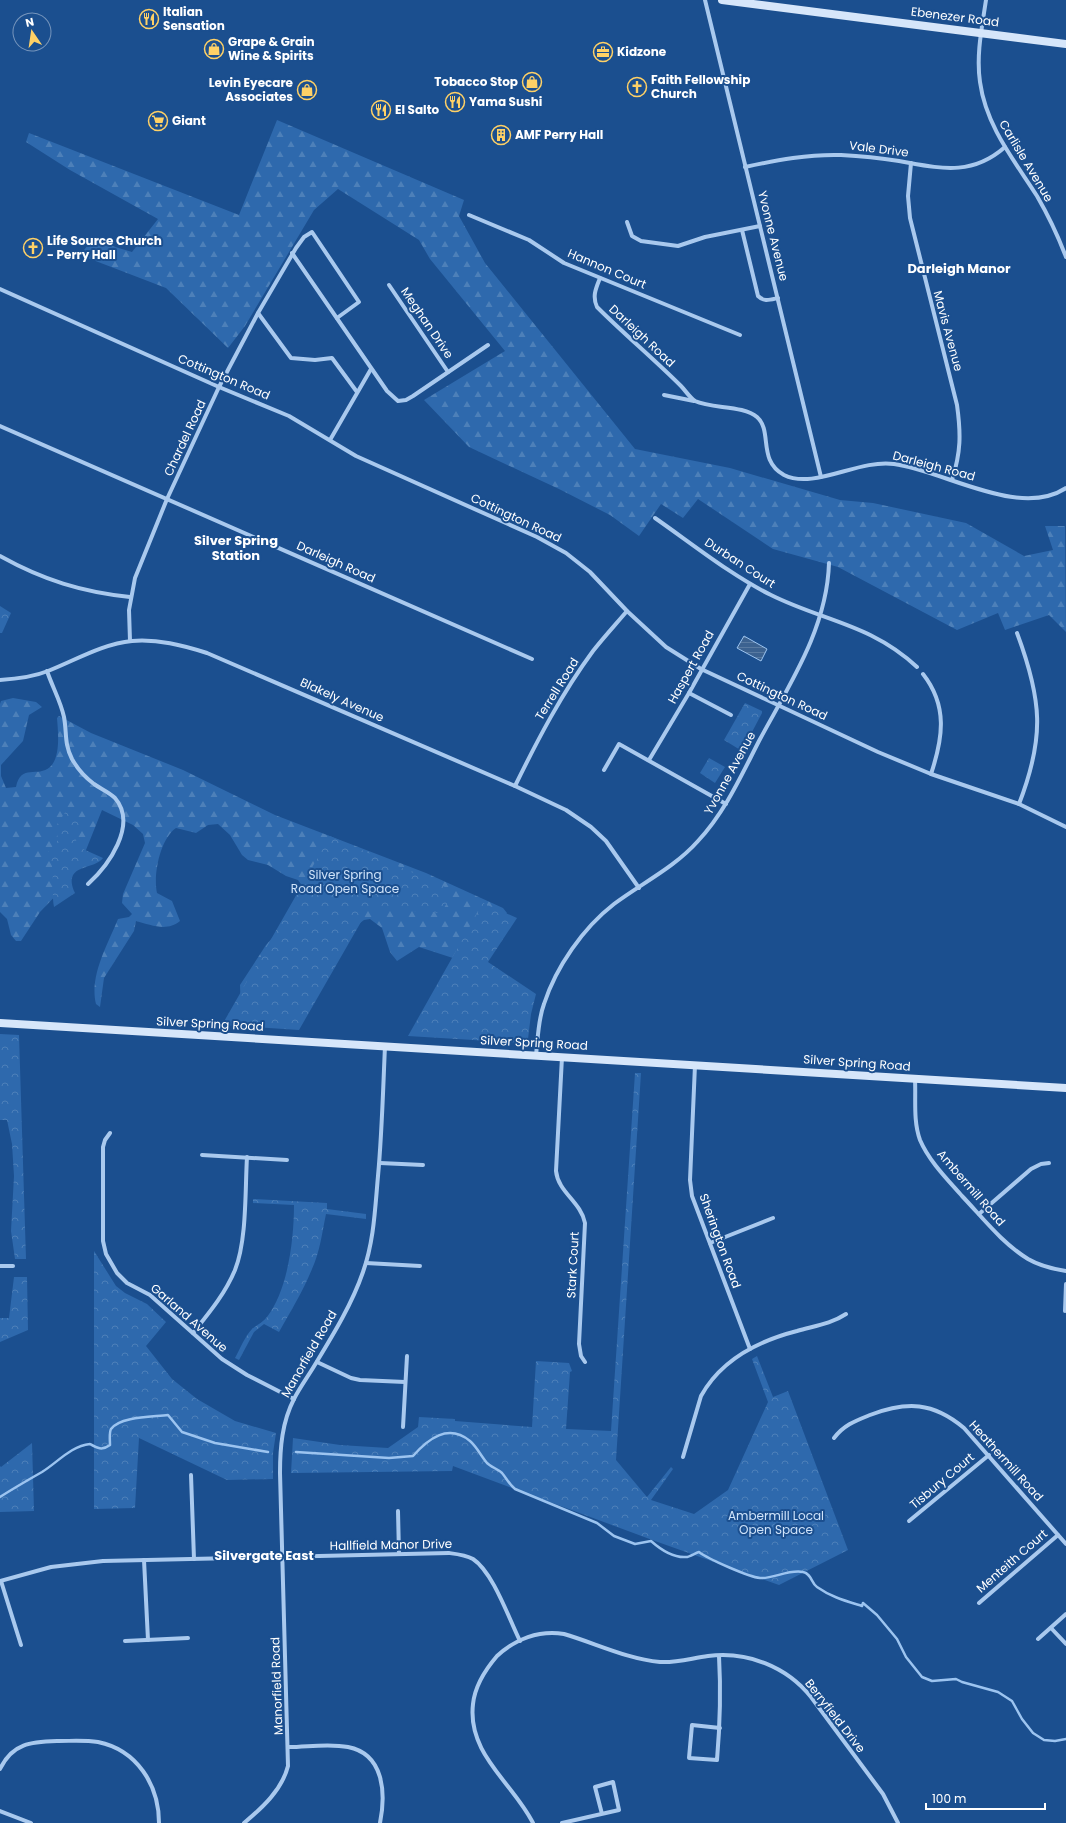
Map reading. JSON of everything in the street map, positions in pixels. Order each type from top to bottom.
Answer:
[{"type":"main road","name":"Ebenezer Road","points":[[722,0],[1066,44]]},
{"type":"main road","name":"Silver Spring Road","points":[[0,1023],[1066,1088]]},
{"type":"street","name":"Yvonne Avenue","points":[[706,0],[745,167],[821,477]]},
{"type":"street","name":"Carlisle Avenue","points":[[986,0],[979,60],[981,89],[988,116],[1004,147],[1040,203],[1066,257]]},
{"type":"street","name":"Vale Drive","points":[[745,167],[818,155],[859,156],[949,169],[965,168],[987,159],[1004,147]]},
{"type":"street","name":"Mavis Avenue","points":[[911,163],[908,196],[910,218],[957,405],[960,429],[959,453],[952,480]]},
{"type":"street","name":"Hannon Court","points":[[469,215],[529,240],[564,263],[740,335]]},
{"type":"street","points":[[627,222],[632,236],[641,241],[678,246],[760,226]]},
{"type":"street","points":[[742,230],[758,296],[762,300],[767,301],[778,298]]},
{"type":"street","name":"Chardel Road","points":[[130,642],[130,597],[141,560],[167,499],[219,387],[258,313],[292,253],[304,237],[312,232],[359,302],[337,318]]},
{"type":"street","points":[[292,253],[371,369],[392,397],[402,401],[413,396],[488,345]]},
{"type":"street","name":"Darleigh Road","points":[[600,278],[595,293],[595,302],[597,307],[695,401]]},
{"type":"street","name":"Meghan Drive","points":[[389,285],[448,372]]},
{"type":"street","name":"Cottington Road","points":[[0,289],[219,387],[289,416],[356,456],[550,544],[590,572],[627,611],[666,647],[701,669],[878,752],[931,774],[1019,804],[1066,826]]},
{"type":"street","points":[[258,313],[270,332],[291,358],[315,360],[332,358],[357,392]]},
{"type":"street","points":[[330,440],[371,369]]},
{"type":"street","name":"Darleigh Road","points":[[664,395],[751,413],[758,418],[762,425],[769,458],[778,470],[786,476],[801,480],[821,477],[861,466],[888,463],[908,467],[1016,498],[1039,497],[1066,488]]},
{"type":"street","name":"Darleigh Road","points":[[0,426],[532,659]]},
{"type":"street","name":"Durban Court","points":[[654,518],[750,584],[772,596],[866,632],[886,642],[917,666]]},
{"type":"street","points":[[0,556],[35,574],[73,588],[90,592],[130,597]]},
{"type":"street","name":"Yvonne Avenue","points":[[536,1055],[543,1006],[549,989],[578,941],[592,925],[614,905],[662,873],[698,842],[726,804],[804,657],[826,597],[829,563]]},
{"type":"street","name":"Haspert Road","points":[[649,760],[689,693],[701,669],[750,584]]},
{"type":"street","name":"Terrell Road","points":[[515,786],[540,735],[562,697],[594,650],[627,611]]},
{"type":"street","points":[[1017,634],[1029,665],[1037,703],[1038,732],[1033,762],[1019,804]]},
{"type":"street","name":"Blakely Avenue","points":[[0,680],[47,671],[98,649],[130,642],[147,640],[169,642],[207,653],[515,786],[566,810],[591,827],[606,841],[639,888]]},
{"type":"street","points":[[47,671],[64,717],[67,748],[74,761],[94,784],[115,798],[121,809],[123,822],[118,844],[100,873],[88,884]]},
{"type":"street","points":[[923,674],[934,692],[941,718],[941,737],[931,774]]},
{"type":"street","points":[[689,693],[731,715]]},
{"type":"street","points":[[604,770],[619,744],[726,804]]},
{"type":"street","name":"Manorfield Road","points":[[244,1823],[270,1798],[282,1782],[288,1766],[280,1457],[284,1427],[294,1399],[317,1362],[352,1297],[366,1263],[373,1227],[380,1163],[385,1046]]},
{"type":"street","name":"Stark Court","points":[[562,1057],[556,1171],[559,1183],[578,1206],[585,1223],[579,1344],[581,1356],[585,1362]]},
{"type":"street","name":"Sherington Road","points":[[695,1065],[691,1189],[696,1207],[750,1349]]},
{"type":"street","name":"Ambermill Road","points":[[915,1079],[916,1115],[921,1141],[944,1176],[1006,1243],[1029,1260],[1046,1267],[1066,1271]]},
{"type":"street","name":"Garland Avenue","points":[[110,1133],[105,1140],[103,1147],[103,1241],[106,1254],[122,1279],[150,1295],[234,1367],[294,1399]]},
{"type":"street","points":[[202,1155],[287,1160]]},
{"type":"street","points":[[193,1333],[215,1306],[236,1268],[242,1235],[247,1157]]},
{"type":"street","points":[[380,1163],[423,1165]]},
{"type":"street","points":[[979,1214],[1031,1169],[1041,1164],[1049,1163]]},
{"type":"street","points":[[710,1243],[773,1218]]},
{"type":"street","points":[[366,1263],[420,1266]]},
{"type":"street","points":[[0,1266],[13,1266]]},
{"type":"street","points":[[1065,1312],[1066,1284]]},
{"type":"street","points":[[683,1457],[697,1407],[706,1387],[734,1358],[750,1349],[780,1336],[835,1320],[846,1314]]},
{"type":"street","points":[[403,1427],[407,1356]]},
{"type":"street","points":[[317,1362],[339,1374],[356,1379],[405,1382]]},
{"type":"street","name":"Heathermill Road","points":[[834,1438],[841,1429],[850,1422],[886,1409],[915,1406],[925,1407],[945,1414],[964,1428],[1066,1544]]},
{"type":"street","name":"Tisbury Court","points":[[909,1522],[988,1455]]},
{"type":"street","points":[[191,1474],[194,1559]]},
{"type":"street","points":[[398,1511],[399,1554]]},
{"type":"street","name":"Menteith Court","points":[[979,1603],[1058,1535]]},
{"type":"street","name":"Hallfield Manor Drive","points":[[1,1581],[29,1572],[72,1564],[103,1561],[449,1553],[460,1554],[474,1559],[480,1564],[491,1580],[520,1640]]},
{"type":"street","points":[[144,1560],[148,1640]]},
{"type":"street","points":[[1,1581],[21,1645]]},
{"type":"street","points":[[1038,1639],[1066,1614]]},
{"type":"street","points":[[1051,1628],[1066,1644]]},
{"type":"street","name":"Berryfield Drive","points":[[533,1823],[486,1757],[477,1740],[472,1717],[476,1690],[488,1667],[501,1653],[520,1640],[532,1635],[553,1632],[579,1638],[642,1659],[661,1662],[686,1661],[719,1656],[744,1657],[760,1661],[777,1668],[799,1684],[811,1697],[883,1794],[898,1823]]},
{"type":"street","points":[[125,1641],[188,1638]]},
{"type":"street","points":[[719,1656],[721,1696],[720,1728],[717,1760],[689,1758],[692,1725],[720,1728]]},
{"type":"street","points":[[0,1769],[4,1760],[14,1750],[34,1742],[82,1740],[108,1745],[128,1755],[144,1772],[157,1798],[159,1823]]},
{"type":"street","points":[[288,1748],[346,1747],[356,1749],[365,1754],[374,1762],[382,1779],[380,1823]]},
{"type":"street","points":[[562,1823],[620,1810],[613,1782],[595,1787],[602,1814]]},
{"type":"street","points":[[0,1811],[31,1823]]},
{"type":"green space","points":[[277,120],[464,200],[459,216],[485,263],[635,449],[730,468],[840,500],[873,503],[966,523],[1024,556],[1053,550],[1045,526],[1065,526],[1066,632],[1049,615],[1005,630],[998,613],[957,630],[838,567],[773,549],[698,499],[683,518],[661,504],[639,536],[610,515],[559,489],[469,447],[424,400],[505,351],[430,259],[419,240],[338,189],[314,210],[245,326],[228,348],[166,288],[80,255],[92,240],[132,252],[158,219],[70,170],[26,142],[29,133],[239,215]]},
{"type":"green space","points":[[0,606],[11,613],[2,633],[0,633]]},
{"type":"green space","points":[[13,698],[36,702],[42,707],[29,715],[23,741],[1,765],[1,776],[6,788],[16,787],[18,780],[22,775],[30,772],[45,770],[54,763],[58,737],[57,718],[59,716],[91,733],[183,770],[275,815],[426,873],[503,908],[507,913],[496,927],[459,960],[419,947],[397,961],[390,952],[382,928],[370,919],[364,920],[241,1013],[240,985],[266,945],[302,904],[303,887],[298,880],[286,876],[268,865],[248,860],[242,855],[230,835],[218,824],[208,825],[196,833],[176,828],[170,833],[162,849],[157,867],[156,885],[157,893],[172,901],[180,921],[170,926],[159,927],[136,921],[134,931],[104,978],[100,1007],[96,1004],[95,993],[97,971],[118,919],[129,917],[132,914],[122,903],[123,894],[145,843],[143,834],[133,825],[102,810],[86,850],[64,887],[40,912],[21,941],[16,941],[11,935],[7,919],[0,912],[0,704],[1,701]]},
{"type":"green space","points":[[745,703],[762,711],[762,713],[742,751],[724,740]]},
{"type":"green space","points":[[709,758],[725,767],[715,783],[700,773]]},
{"type":"green space","points":[[66,811],[83,826],[74,845],[103,858],[93,865],[80,869],[76,872],[72,877],[75,893],[54,907],[53,872],[48,852],[58,840],[56,826]]},
{"type":"green space","name":"Silver Spring Road Open Space","points":[[330,836],[454,891],[441,913],[369,908],[299,1030],[222,1025]]},
{"type":"green space","points":[[483,903],[517,918],[488,962],[536,994],[531,1014],[528,1039],[524,1043],[408,1036]]},
{"type":"green space","points":[[0,1034],[19,1035],[26,1259],[15,1259],[11,1231],[14,1176],[12,1144],[7,1120],[0,1120]]},
{"type":"green space","name":"Ambermill Local Open Space","points":[[635,1073],[641,1073],[616,1460],[647,1497],[671,1467],[673,1469],[651,1500],[694,1514],[728,1490],[768,1402],[752,1359],[757,1356],[773,1397],[788,1391],[848,1550],[779,1585],[453,1466],[452,1471],[291,1473],[293,1438],[340,1445],[388,1448],[418,1427],[419,1417],[532,1427],[536,1361],[569,1363],[572,1371],[570,1372],[566,1429],[611,1431]]},
{"type":"green space","points":[[253,1199],[327,1203],[327,1209],[366,1214],[366,1219],[326,1214],[315,1262],[301,1293],[279,1332],[264,1324],[254,1332],[239,1360],[235,1358],[247,1335],[267,1317],[280,1293],[285,1279],[293,1233],[294,1205],[253,1203]]},
{"type":"green space","points":[[94,1251],[116,1286],[125,1293],[147,1304],[166,1322],[146,1346],[172,1379],[197,1399],[235,1421],[276,1433],[273,1453],[273,1479],[227,1480],[139,1438],[135,1508],[94,1509]]},
{"type":"green space","points":[[14,1277],[27,1277],[28,1330],[0,1342],[0,1318],[9,1318]]},
{"type":"green space","points":[[32,1443],[34,1511],[0,1512],[0,1466],[1,1467]]},
{"type":"shaded area","points":[[744,636],[767,649],[761,661],[737,648]]},
{"type":"waterway","points":[[0,1497],[42,1472],[71,1451],[83,1445],[90,1444],[100,1448],[107,1447],[110,1445],[111,1429],[115,1425],[129,1419],[168,1415],[182,1432],[215,1443],[268,1452]]},
{"type":"waterway","points":[[296,1452],[389,1458],[413,1456],[425,1444],[439,1435],[454,1433],[470,1441],[487,1463],[499,1470],[515,1489],[597,1523],[614,1536],[635,1544],[651,1541],[663,1550],[681,1557],[688,1557],[699,1552],[729,1567],[760,1578],[798,1571],[806,1573],[815,1585],[822,1590],[862,1606],[863,1603],[877,1615],[897,1639],[906,1657],[922,1677],[932,1681],[956,1679],[998,1692],[1012,1701],[1022,1719],[1033,1733],[1044,1740],[1055,1741],[1066,1739]]},
{"type":"place","name":"Italian Sensation","points":[[149,19]]},
{"type":"place","name":"Grape & Grain Wine & Spirits","points":[[214,49]]},
{"type":"place","name":"Kidzone","points":[[603,52]]},
{"type":"place","name":"Tobacco Stop","points":[[532,82]]},
{"type":"place","name":"Faith Fellowship Church","points":[[637,87]]},
{"type":"place","name":"Levin Eyecare Associates","points":[[307,90]]},
{"type":"place","name":"Yama Sushi","points":[[455,102]]},
{"type":"place","name":"El Salto","points":[[381,110]]},
{"type":"place","name":"Giant","points":[[158,121]]},
{"type":"place","name":"AMF Perry Hall","points":[[501,135]]},
{"type":"place","name":"Life Source Church - Perry Hall","points":[[33,248]]},
{"type":"district","name":"Darleigh Manor","points":[[959,268]]},
{"type":"district","name":"Silver Spring Station","points":[[236,548]]},
{"type":"district","name":"Silvergate East","points":[[264,1555]]}]
